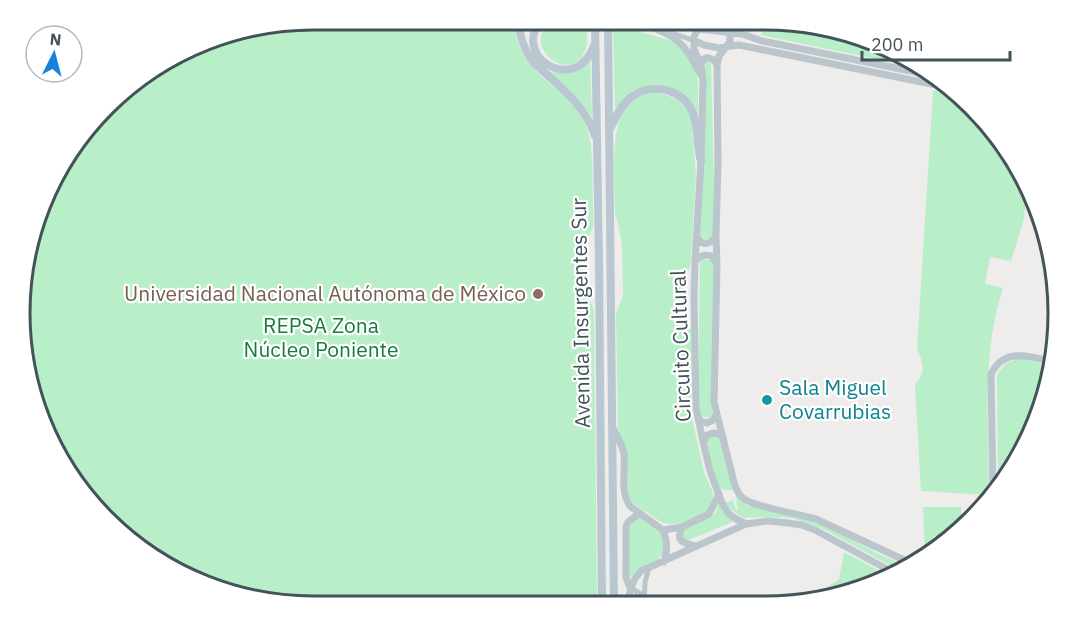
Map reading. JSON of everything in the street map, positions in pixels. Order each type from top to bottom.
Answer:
[{"type":"main road","points":[[520,30],[521,38],[534,63],[582,108],[592,127],[598,149]]},
{"type":"main road","points":[[536,30],[534,47],[539,57],[550,67],[567,70],[580,66],[588,59],[595,43]]},
{"type":"main road","name":"Avenida Insurgentes Sur","points":[[595,30],[602,596]]},
{"type":"main road","name":"Avenida Insurgentes Sur","points":[[609,30],[614,596]]},
{"type":"main road","points":[[725,30],[730,33]]},
{"type":"main road","points":[[609,129],[622,107],[633,96],[651,89],[670,92],[684,100],[693,114],[701,161]]},
{"type":"street","points":[[658,30],[719,48],[739,45],[931,84]]},
{"type":"street","points":[[658,30],[668,34],[684,47],[703,81]]},
{"type":"street","points":[[694,41],[699,30]]},
{"type":"street","points":[[708,30],[742,34],[762,41],[911,71]]},
{"type":"street","points":[[717,65],[720,54],[730,42],[730,33]]},
{"type":"street","name":"Circuito Cultural","points":[[694,41],[703,81],[694,295],[697,415],[710,471],[722,503],[728,513],[746,524]]},
{"type":"street","points":[[701,65],[705,58],[709,57],[713,58],[717,65]]},
{"type":"street","name":"Circuito Cultural","points":[[717,65],[718,163],[714,402],[735,486],[743,498],[754,504],[816,519],[903,560]]},
{"type":"street","points":[[696,234],[704,243],[711,242],[716,235]]},
{"type":"street","points":[[695,261],[697,257],[708,255],[712,256],[717,266]]},
{"type":"street","points":[[993,481],[991,374],[997,364],[1011,356],[1018,355],[1044,360]]},
{"type":"street","points":[[697,415],[700,421],[707,423],[713,420],[716,414]]},
{"type":"street","points":[[612,425],[622,445],[627,502],[663,530],[668,545],[664,562]]},
{"type":"street","points":[[704,446],[706,436],[711,433],[722,436]]},
{"type":"street","points":[[663,530],[682,527],[709,514],[719,494]]},
{"type":"street","points":[[640,513],[628,522],[626,527],[626,572],[628,583],[644,596],[649,567]]},
{"type":"street","points":[[631,596],[636,576],[649,567],[746,524],[768,521],[802,525],[886,569]]},
{"type":"street","points":[[682,527],[679,534],[680,540],[697,546]]},
{"type":"street","points":[[633,589],[634,596]]},
{"type":"green space","name":"REPSA Zona Núcleo Poniente","points":[[313,30],[515,30],[517,41],[525,57],[535,70],[571,101],[581,114],[588,131],[592,167],[593,224],[585,245],[583,272],[584,285],[594,310],[597,596],[276,594],[222,581],[188,567],[171,558],[126,526],[100,500],[68,454],[45,404],[35,368],[30,313],[35,258],[45,222],[59,188],[88,141],[126,100],[171,68],[222,45],[276,32]]},
{"type":"green space","points":[[544,30],[587,30],[585,51],[577,61],[567,65],[557,63],[548,57],[542,48],[541,38]]},
{"type":"green space","points":[[613,30],[632,30],[673,41],[686,53],[695,67],[698,84],[698,117],[690,101],[671,88],[654,86],[634,90],[615,109]]},
{"type":"green space","points":[[765,30],[820,35],[856,45],[898,64],[761,35]]},
{"type":"green space","points":[[590,61],[592,117],[548,71],[570,73]]},
{"type":"green space","points":[[711,61],[715,231],[713,237],[706,240],[700,235],[705,62]]},
{"type":"green space","points":[[933,90],[943,93],[952,100],[978,126],[1010,172],[1025,204],[1024,219],[1011,261],[990,257],[985,284],[1003,288],[996,313],[989,365],[989,486],[982,495],[921,491],[915,384],[921,376],[922,363],[917,349]]},
{"type":"green space","points":[[652,92],[679,100],[689,111],[696,175],[690,266],[682,292],[680,320],[692,330],[691,414],[704,472],[713,493],[713,502],[707,511],[678,524],[663,523],[629,501],[623,441],[618,428],[616,314],[623,295],[622,246],[615,215],[614,152],[616,135],[625,107],[636,97]]},
{"type":"green space","points":[[700,259],[712,260],[716,267],[712,414],[710,417],[700,414],[698,406]]},
{"type":"green space","points":[[1016,359],[1044,364],[1033,404],[1019,438],[998,473],[997,375],[1005,364]]},
{"type":"green space","points":[[712,435],[719,437],[733,489],[746,505],[799,516],[826,526],[898,562],[891,566],[823,529],[793,518],[743,518],[725,505],[733,500],[738,510],[735,493],[732,490],[720,488],[716,483],[707,440]]},
{"type":"green space","points":[[718,503],[733,522],[686,541],[682,537],[682,531],[716,513]]},
{"type":"green space","points":[[923,507],[961,507],[961,517],[940,536],[934,536],[934,540],[925,546]]},
{"type":"green space","points":[[641,517],[661,529],[665,548],[659,559],[646,565],[631,578],[627,529],[636,518]]},
{"type":"green space","points":[[844,552],[880,571],[824,590],[839,579]]},
{"type":"place","name":"Universidad Nacional Autónoma de México","points":[[538,294]]},
{"type":"place","name":"Sala Miguel Covarrubias","points":[[767,400]]}]
